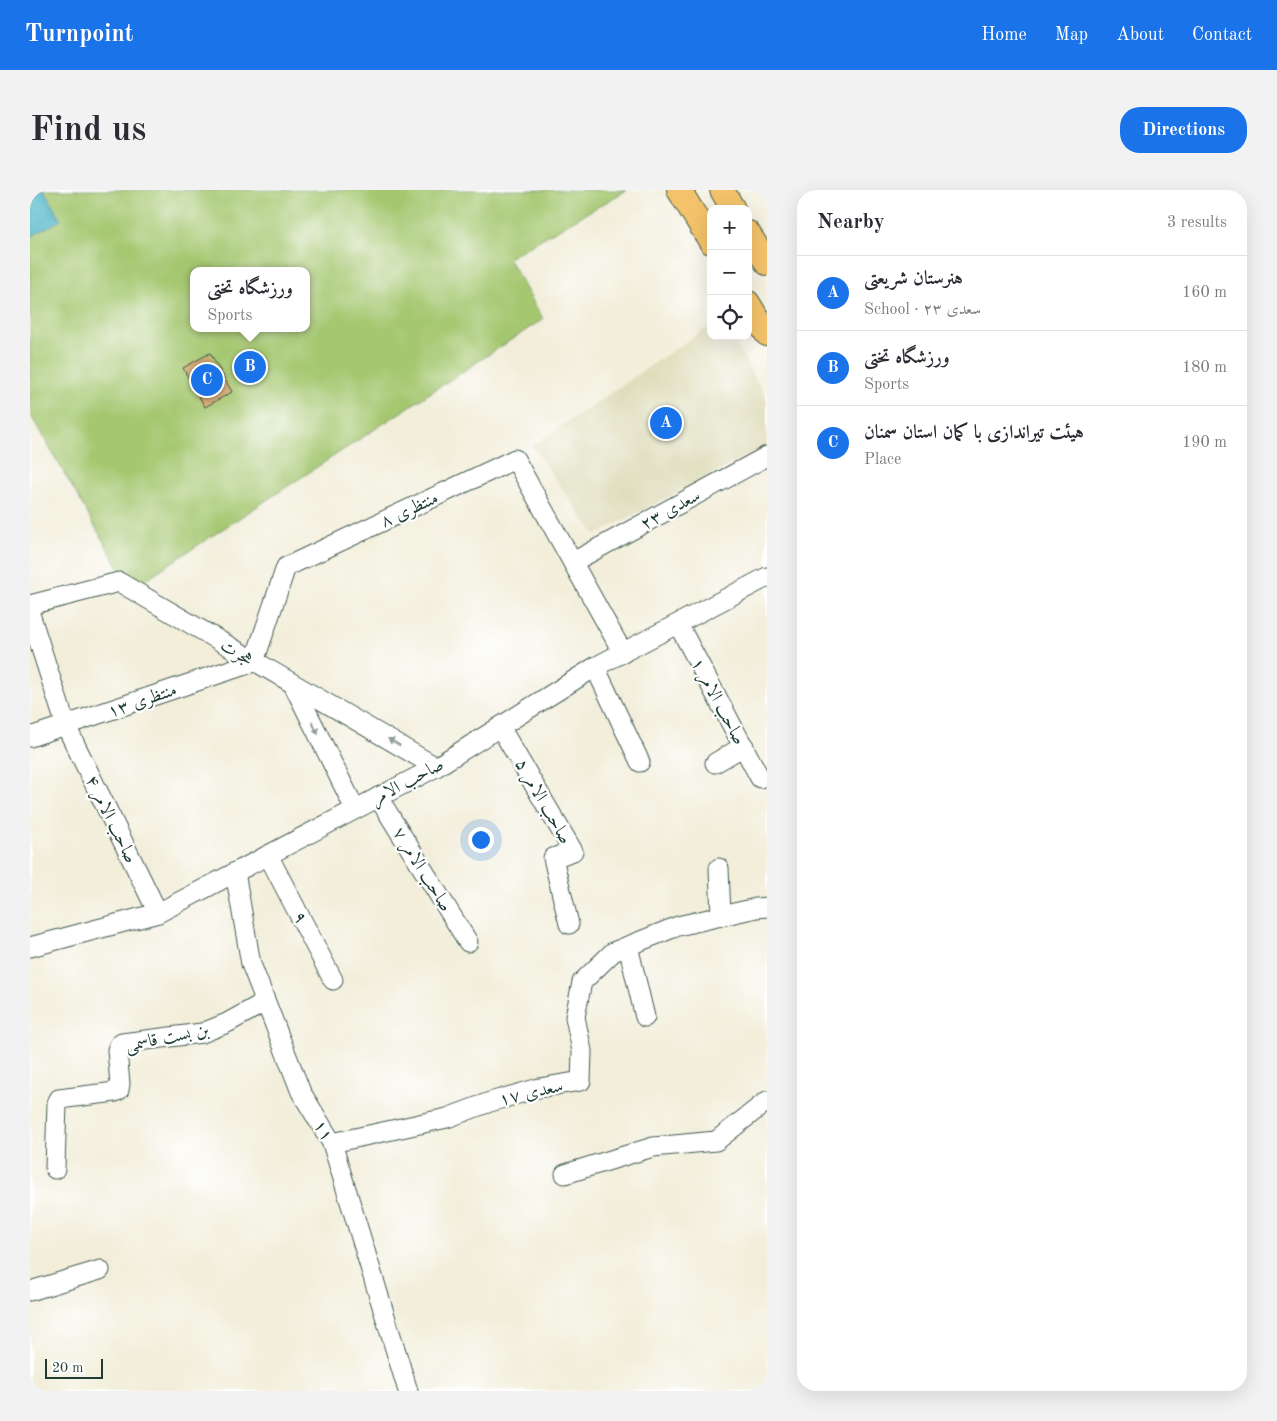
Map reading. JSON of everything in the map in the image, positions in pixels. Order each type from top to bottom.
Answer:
[{"type":"main road","points":[[679,190],[707,236]]},
{"type":"main road","points":[[722,190],[731,205]]},
{"type":"main road","points":[[752,239],[767,263]]},
{"type":"main road","points":[[752,310],[767,334]]},
{"type":"street","name":"سعدی ۲۳","points":[[573,562],[767,456]]},
{"type":"street","name":"منتظری ۸","points":[[254,662],[286,567],[515,459],[573,562]]},
{"type":"street","points":[[573,562],[623,653]]},
{"type":"street","name":"صاحب الامر","points":[[30,947],[158,913],[436,767],[596,667],[767,577]]},
{"type":"street","name":"هجرت","points":[[30,605],[119,582],[436,767]]},
{"type":"street","name":"صاحب الامر ۴","points":[[30,614],[66,726],[158,913]]},
{"type":"street","name":"صاحب الامر ۱","points":[[678,624],[760,778]]},
{"type":"street","name":"منتظری ۱۳","points":[[30,737],[254,662]]},
{"type":"street","points":[[596,667],[640,762]]},
{"type":"street","points":[[293,684],[355,809]]},
{"type":"street","name":"صاحب الامر ۵","points":[[500,727],[573,851],[553,858],[569,924]]},
{"type":"street","points":[[715,763],[744,746]]},
{"type":"street","name":"صاحب الامر ۷","points":[[378,797],[468,942]]},
{"type":"street","name":"۹","points":[[268,854],[334,980]]},
{"type":"street","points":[[719,868],[721,916]]},
{"type":"street","name":"۱۱","points":[[235,872],[251,964],[301,1092],[332,1143],[408,1391]]},
{"type":"street","name":"سعدی ۱۷","points":[[332,1143],[447,1118],[490,1102],[539,1088],[581,1081],[582,1051],[575,1017],[582,982],[613,952],[678,926],[767,907]]},
{"type":"street","points":[[628,946],[645,1017]]},
{"type":"street","name":"بن بست قاسمی","points":[[54,1170],[57,1103],[60,1099],[119,1090],[117,1050],[119,1045],[122,1043],[202,1033],[227,1023],[265,1002]]},
{"type":"street","points":[[566,1174],[653,1147],[716,1141],[767,1100]]},
{"type":"street","points":[[30,1291],[100,1270]]},
{"type":"shaded area","points":[[707,328],[707,340],[734,340],[767,400],[767,446],[595,535],[532,446]]},
{"type":"green space","points":[[30,190],[627,190],[508,258],[543,319],[131,589],[30,414]]},
{"type":"water","points":[[30,190],[44,190],[61,220],[30,237]]},
{"type":"building","points":[[210,353],[232,392],[205,407],[183,368]]},
{"type":"place","name":"ورزشگاه تختی","points":[[250,367]]},
{"type":"place","name":"هیئت تیراندازی با کمان استان سمنان","points":[[207,380]]},
{"type":"place","name":"هنرستان شریعتی","points":[[666,423]]}]
